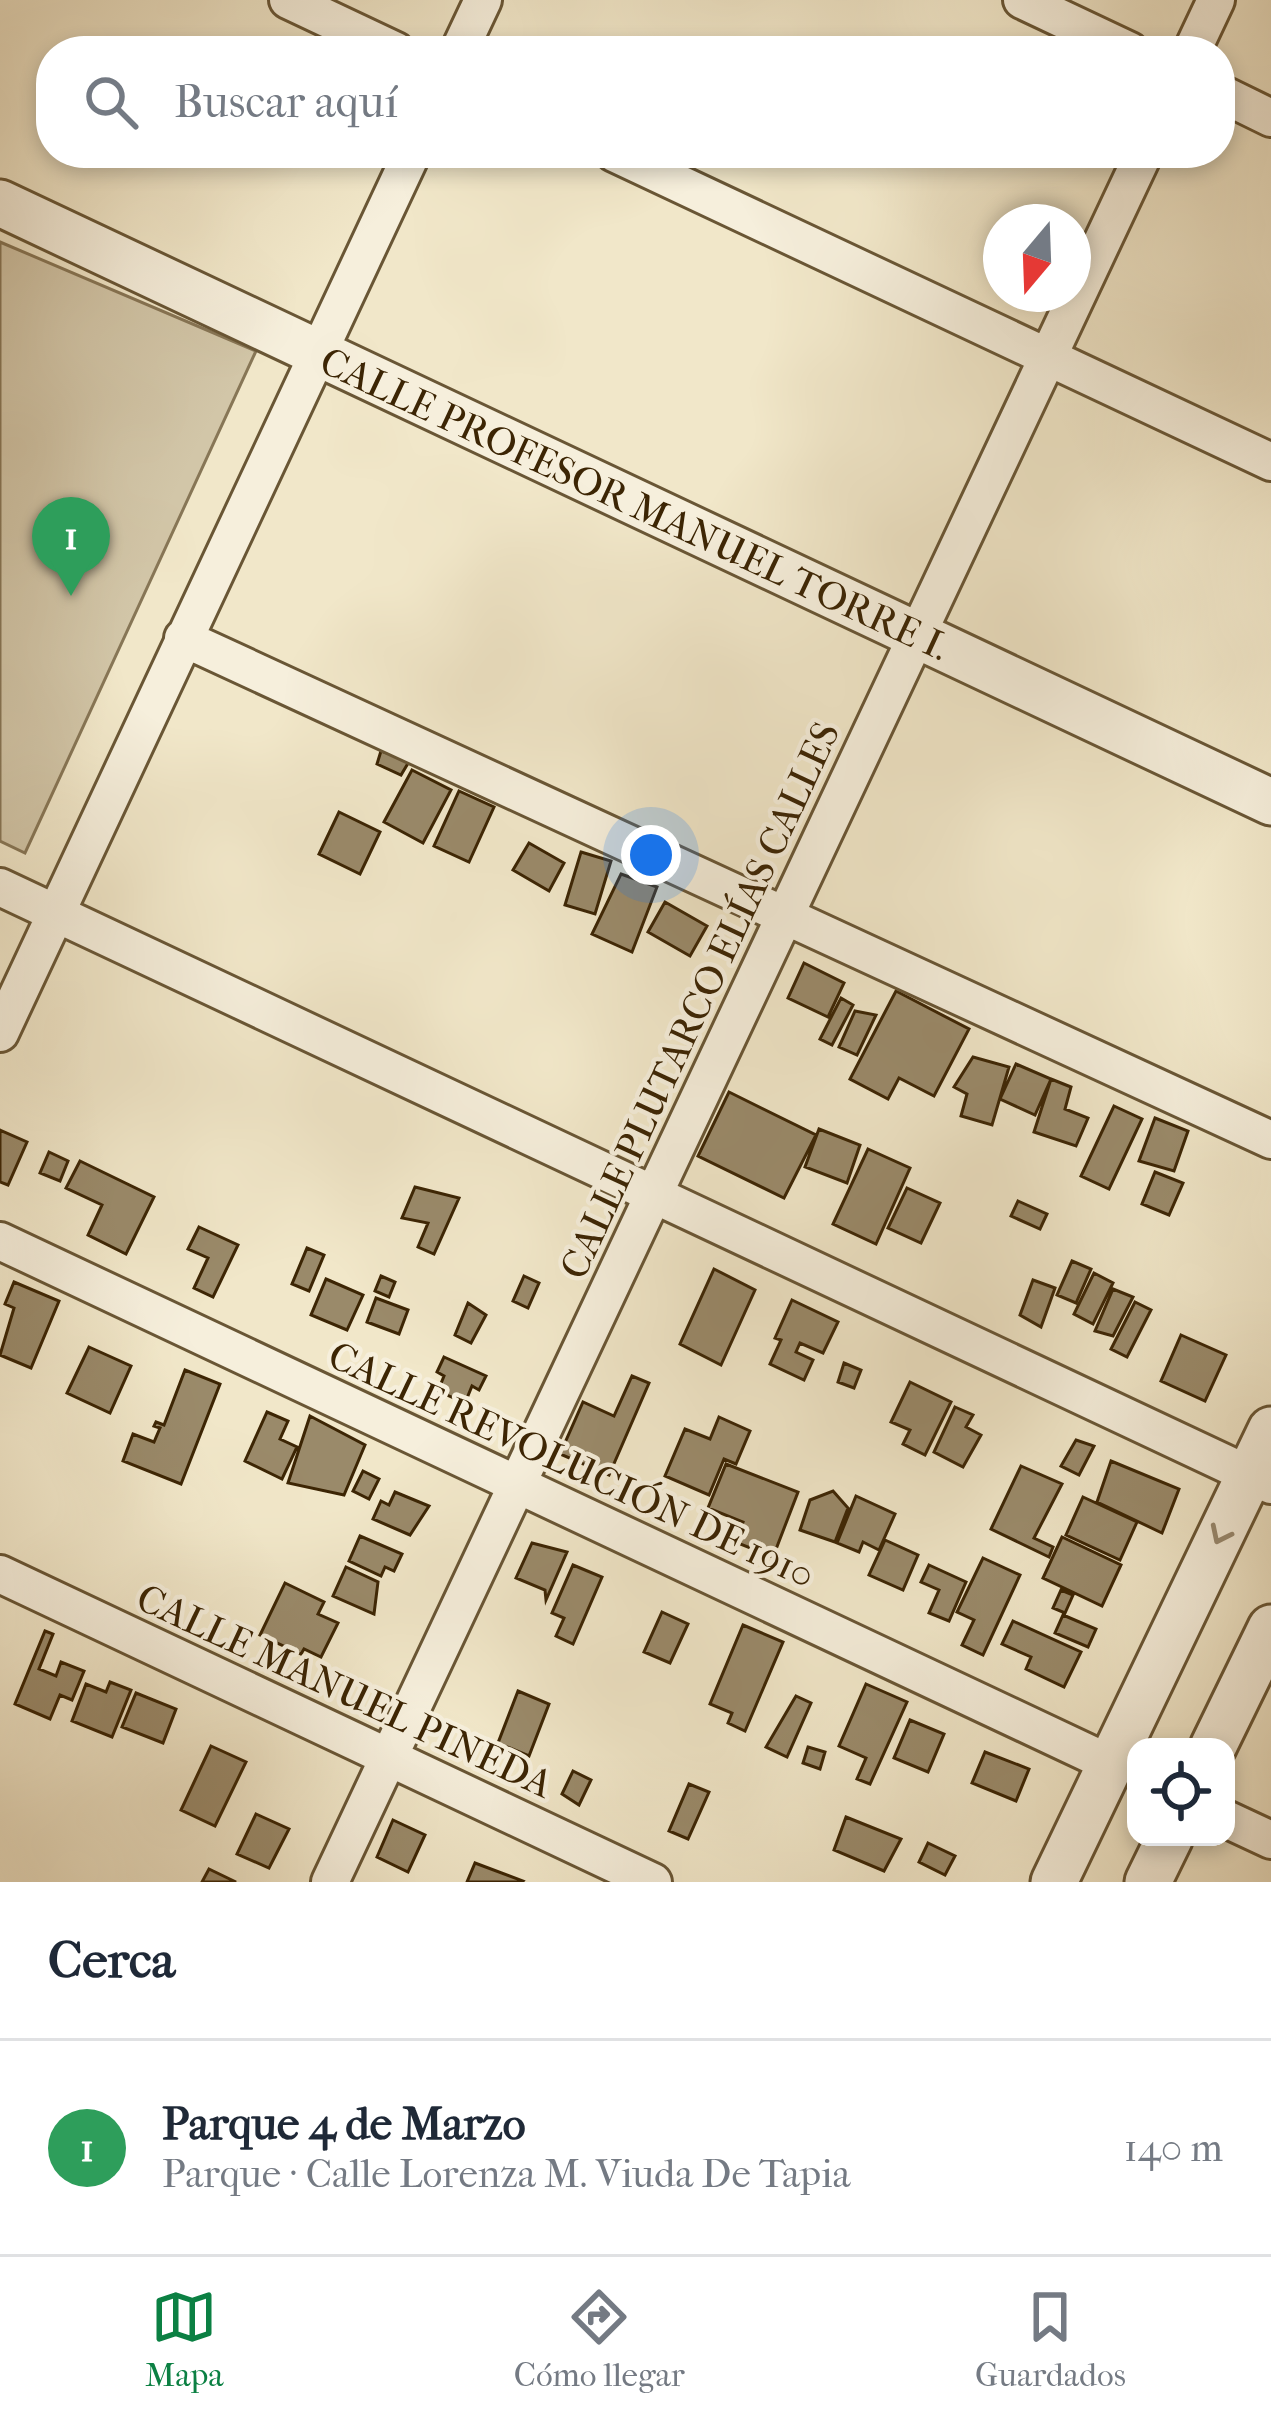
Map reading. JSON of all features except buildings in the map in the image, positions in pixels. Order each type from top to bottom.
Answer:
[{"type":"street","points":[[288,0],[364,36]]},
{"type":"street","points":[[465,36],[483,0]]},
{"type":"street","points":[[1022,0],[1098,36]]},
{"type":"street","points":[[1199,36],[1216,0]]},
{"type":"street","points":[[1235,101],[1271,118]]},
{"type":"street","points":[[0,1033],[405,168]]},
{"type":"street","points":[[646,168],[1271,462]]},
{"type":"street","name":"CALLE PLUTARCO ELÍAS CALLES","points":[[330,1882],[1137,168]]},
{"type":"street","name":"CALLE PROFESOR MANUEL TORRE I.","points":[[0,203],[1271,802]]},
{"type":"street","points":[[183,638],[1271,1140]]},
{"type":"street","points":[[0,887],[1260,1479]]},
{"type":"street","name":"CALLE REVOLUCIÓN DE 1910","points":[[0,1241],[1109,1763]]},
{"type":"street","points":[[1054,1882],[1109,1763],[1260,1479],[1271,1430]]},
{"type":"street","name":"CALLE MANUEL PINEDA","points":[[0,1574],[653,1882]]},
{"type":"street","points":[[1218,1738],[1271,1628]]},
{"type":"street","points":[[1235,1823],[1271,1840]]},
{"type":"street","points":[[1148,1882],[1166,1846]]},
{"type":"shaded area","points":[[0,242],[256,351],[25,853],[0,841]]},
{"type":"place","name":"Parque 4 de Marzo","points":[[71,596]]}]
